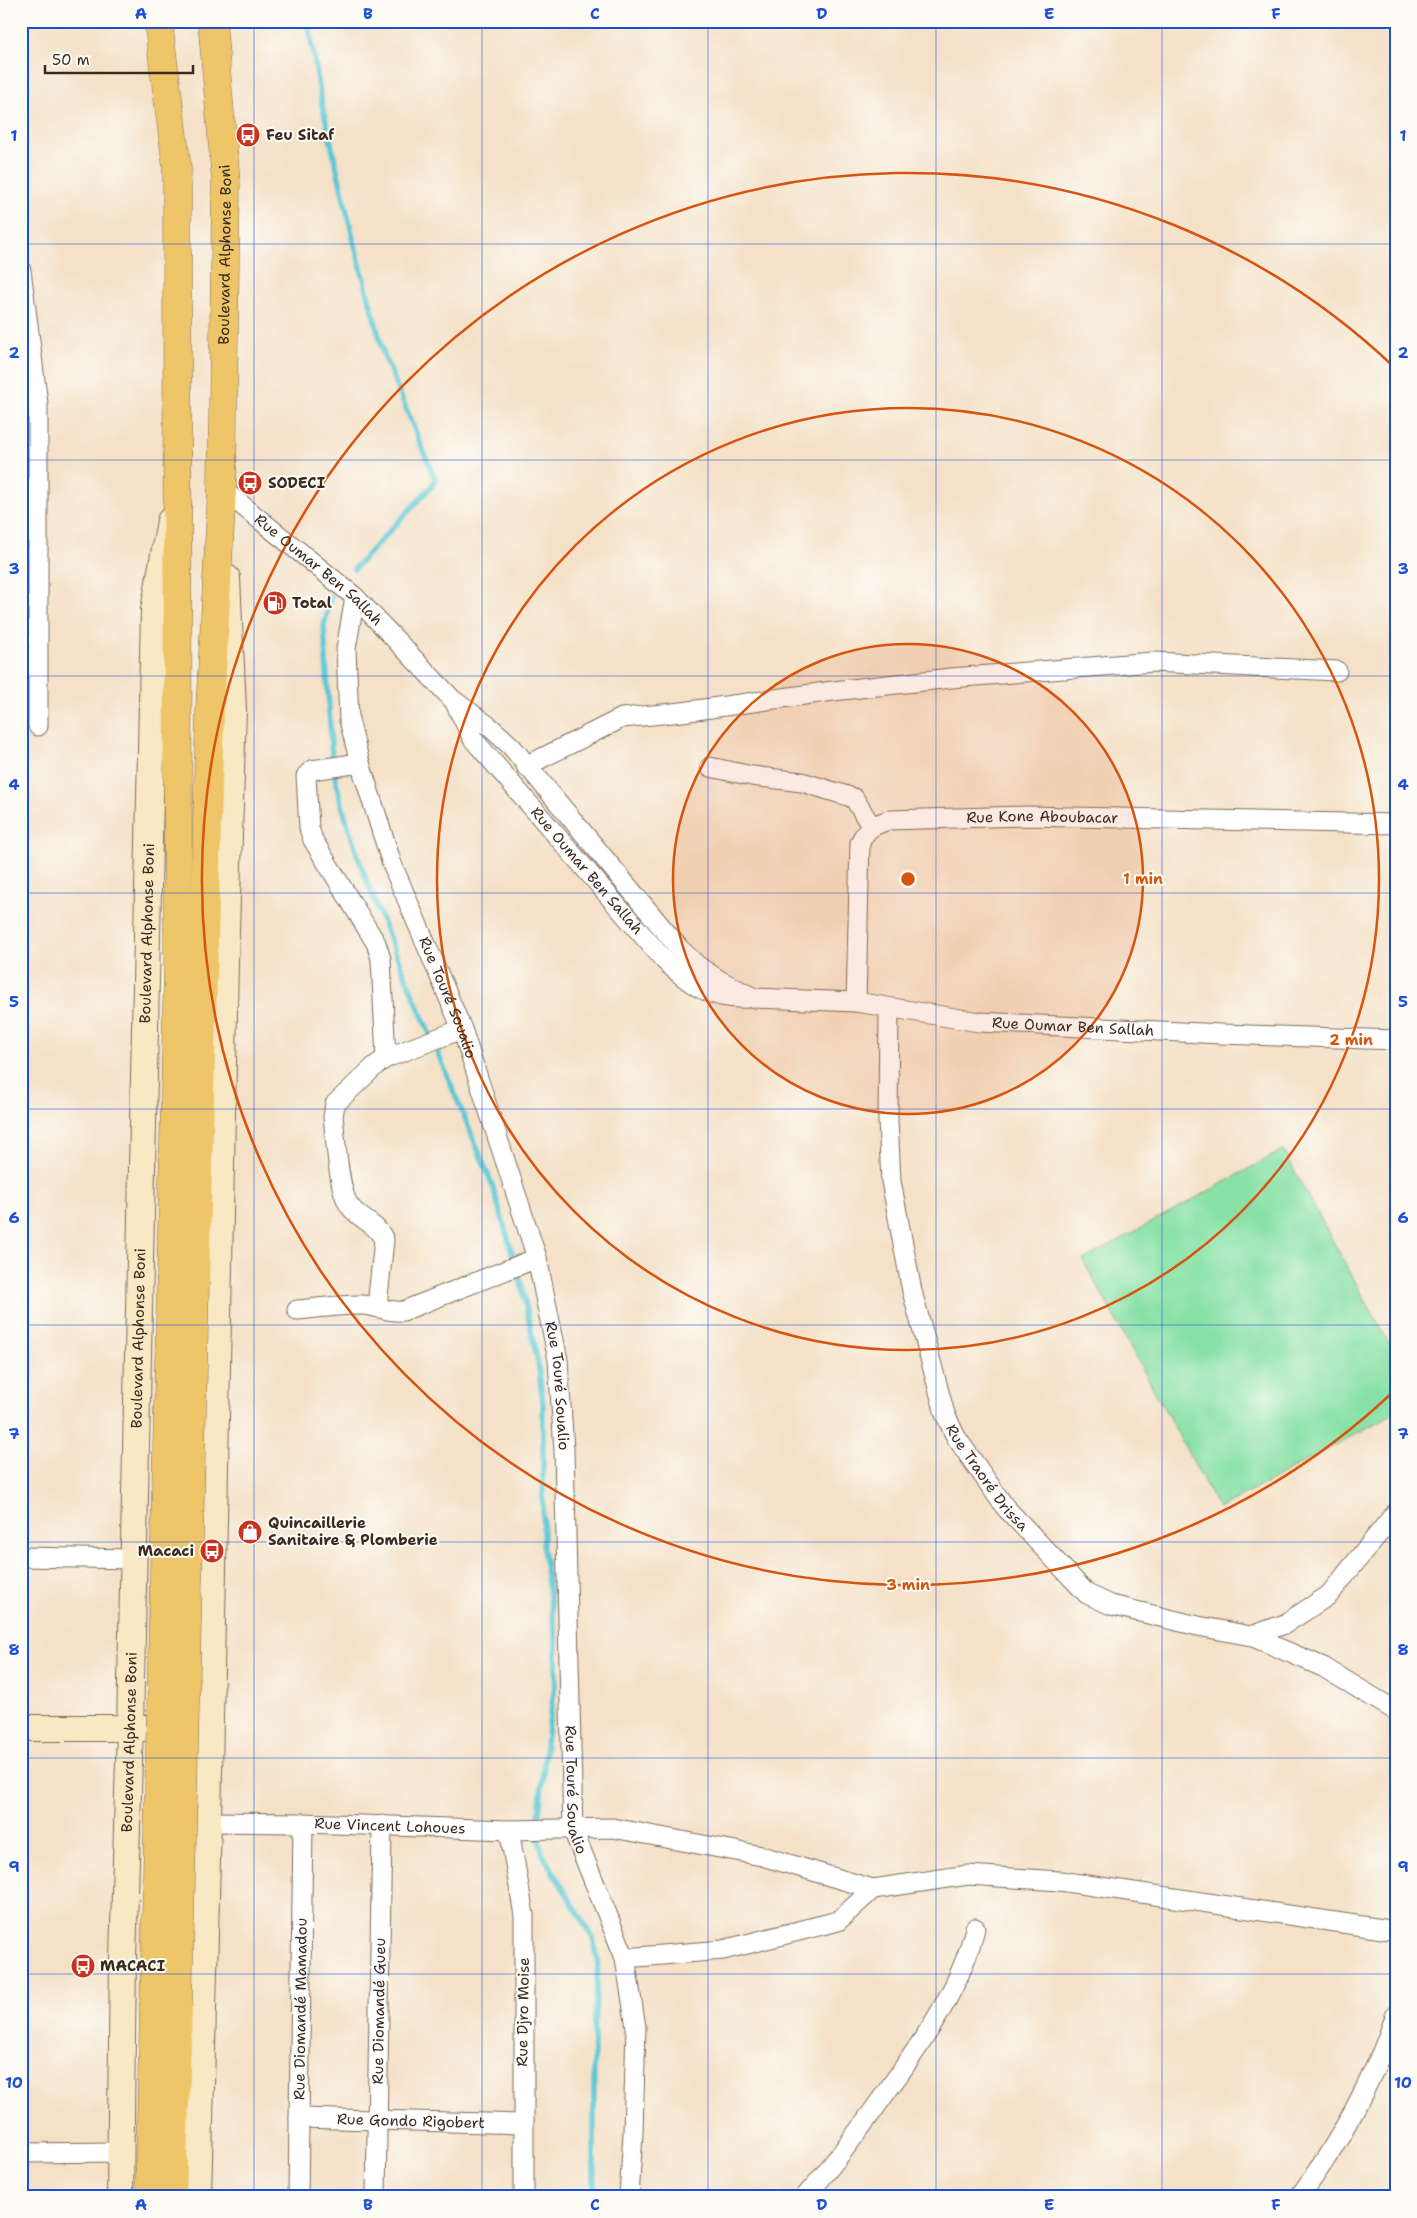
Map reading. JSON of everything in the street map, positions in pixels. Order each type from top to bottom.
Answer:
[{"type":"main road","name":"Boulevard Alphonse Boni","points":[[158,21],[177,168],[178,962],[183,1280]]},
{"type":"main road","name":"Boulevard Alphonse Boni","points":[[172,2197],[166,2006],[183,1280],[222,489],[226,182],[212,21]]},
{"type":"main road","name":"Boulevard Alphonse Boni","points":[[148,2197],[166,2006]]},
{"type":"street","points":[[21,270],[30,403],[29,636],[38,726]]},
{"type":"street","name":"Boulevard Alphonse Boni","points":[[120,2197],[123,1959],[134,1559],[154,610],[178,481]]},
{"type":"street","name":"Boulevard Alphonse Boni","points":[[198,2197],[208,1822],[225,962],[234,710],[222,489]]},
{"type":"street","name":"Rue Oumar Ben Sallah","points":[[222,489],[356,597],[453,700],[490,727],[511,746],[679,948],[698,966],[754,998]]},
{"type":"street","name":"Rue Touré Soualio","points":[[356,597],[346,649],[349,720],[360,763],[392,864],[462,1029],[536,1258],[558,1360],[564,1460],[573,1830],[625,1958],[636,2027],[629,2197]]},
{"type":"street","points":[[526,766],[622,718],[682,712],[833,691],[951,678],[1153,662],[1337,671]]},
{"type":"street","name":"Rue Oumar Ben Sallah","points":[[453,700],[473,739],[664,960],[683,978],[706,993],[735,999],[856,1002],[979,1022],[1396,1040]]},
{"type":"street","points":[[360,763],[312,770],[306,776],[309,828],[313,840],[376,943],[381,959],[386,1058]]},
{"type":"street","points":[[710,767],[752,776],[802,782],[854,798],[871,826],[864,834],[860,844],[856,1002]]},
{"type":"street","name":"Rue Kone Aboubacar","points":[[871,826],[889,820],[1027,816],[1396,824]]},
{"type":"street","name":"Rue Traoré Drissa","points":[[889,1008],[888,1120],[891,1182],[912,1291],[945,1414],[956,1437],[1005,1507],[1087,1594],[1111,1605],[1251,1636],[1324,1667],[1396,1711]]},
{"type":"street","points":[[377,1306],[384,1240],[376,1227],[350,1206],[344,1194],[333,1117],[335,1104],[386,1058],[462,1029]]},
{"type":"street","points":[[297,1310],[361,1305],[377,1306],[394,1313],[404,1311],[536,1258]]},
{"type":"street","points":[[1251,1636],[1285,1624],[1329,1595],[1396,1512]]},
{"type":"street","points":[[21,1557],[134,1559]]},
{"type":"street","points":[[21,1728],[210,1728]]},
{"type":"street","name":"Rue Vincent Lohoues","points":[[208,1822],[382,1825],[509,1830],[613,1828],[762,1856],[873,1889]]},
{"type":"street","name":"Rue Diomandé Mamadou","points":[[298,2197],[303,1823]]},
{"type":"street","name":"Rue Diomandé Gueu","points":[[376,2197],[382,1825]]},
{"type":"street","name":"Rue Djro Moise","points":[[509,1830],[524,1916],[522,2124],[524,2197]]},
{"type":"street","points":[[625,1958],[723,1950],[838,1921],[873,1889],[968,1875],[1060,1881],[1396,1931]]},
{"type":"street","points":[[806,2197],[840,2156],[927,2037],[970,1952],[975,1928]]},
{"type":"street","points":[[1299,2197],[1318,2171],[1373,2072],[1396,2014]]},
{"type":"street","name":"Rue Gondo Rigobert","points":[[300,2118],[522,2124]]},
{"type":"street","points":[[21,2153],[121,2152]]},
{"type":"green space","points":[[1283,1150],[1396,1356],[1396,1412],[1219,1509],[1083,1260]]},
{"type":"waterway","points":[[308,21],[322,104],[353,238],[384,355],[435,479],[432,486],[354,569]]},
{"type":"waterway","points":[[331,596],[324,626],[332,760]]},
{"type":"waterway","points":[[334,773],[342,807],[364,873],[430,1035]]},
{"type":"waterway","points":[[437,1051],[492,1184],[513,1256]]},
{"type":"waterway","points":[[520,1278],[538,1363],[543,1404],[543,1548],[556,1640],[556,1680],[547,1735],[538,1824]]},
{"type":"waterway","points":[[538,1838],[543,1855],[593,1938],[598,1961],[594,2036],[594,2197]]},
{"type":"place","name":"Feu Sitaf","points":[[248,135]]},
{"type":"place","name":"SODECI","points":[[250,483]]},
{"type":"place","name":"Total","points":[[275,603]]},
{"type":"place","name":"Quincaillerie Sanitaire & Plomberie","points":[[250,1532]]},
{"type":"place","name":"Macaci","points":[[212,1551]]},
{"type":"place","name":"MACACI","points":[[83,1966]]}]
